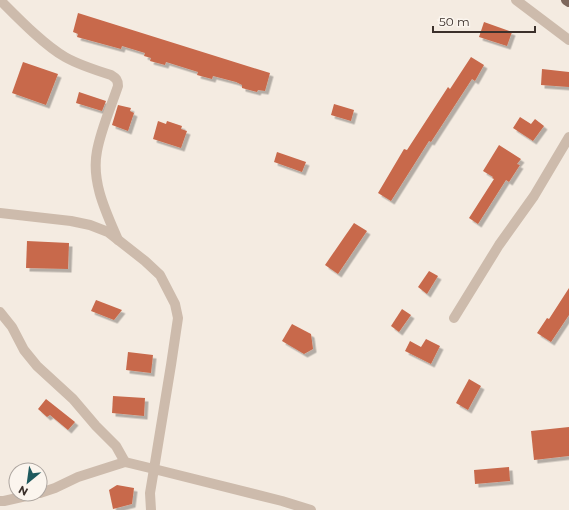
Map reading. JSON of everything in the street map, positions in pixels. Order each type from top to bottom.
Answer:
[{"type":"street","points":[[0,0],[51,47],[64,56],[76,63],[111,75],[118,81],[118,86],[100,140],[95,164],[102,200],[119,242]]},
{"type":"street","points":[[516,0],[569,40]]},
{"type":"street","points":[[454,318],[534,196],[569,137]]},
{"type":"street","points":[[0,214],[64,220],[84,224],[108,232],[145,261],[160,275],[175,304],[178,318],[172,365],[150,493],[151,510]]},
{"type":"street","points":[[0,312],[12,327],[28,355],[46,375],[73,399],[96,426],[116,446],[125,462]]},
{"type":"street","points":[[48,490],[78,477],[125,462],[282,501],[311,510]]},
{"type":"building","points":[[78,13],[270,73],[265,91],[258,90],[257,92],[242,88],[242,85],[236,82],[213,76],[212,79],[197,75],[198,72],[166,62],[165,65],[150,61],[151,58],[144,56],[145,53],[122,46],[121,49],[77,37],[78,34],[73,32]]},
{"type":"building","points":[[484,22],[512,32],[507,46],[479,37]]},
{"type":"building","points":[[471,57],[484,65],[475,81],[472,79],[431,142],[429,141],[391,201],[378,193],[404,149],[407,150],[448,87],[450,89]]},
{"type":"building","points":[[23,62],[58,74],[46,105],[12,93]]},
{"type":"building","points":[[542,69],[569,72],[569,87],[541,85]]},
{"type":"building","points":[[79,92],[106,101],[102,111],[76,103]]},
{"type":"building","points":[[334,104],[354,110],[351,121],[331,115]]},
{"type":"building","points":[[118,105],[131,108],[130,111],[134,113],[128,131],[112,125]]},
{"type":"building","points":[[520,117],[531,124],[535,119],[544,126],[533,141],[513,128]]},
{"type":"building","points":[[158,121],[166,124],[167,121],[182,126],[181,129],[187,131],[181,148],[153,139]]},
{"type":"building","points":[[499,145],[521,159],[517,164],[520,165],[509,182],[506,180],[478,224],[469,218],[494,179],[483,171]]},
{"type":"building","points":[[277,152],[306,162],[302,172],[274,162]]},
{"type":"building","points":[[354,223],[367,231],[338,274],[325,265]]},
{"type":"building","points":[[27,241],[69,243],[68,269],[26,268]]},
{"type":"building","points":[[429,271],[438,276],[427,294],[418,287]]},
{"type":"building","points":[[569,288],[569,315],[551,342],[537,333],[547,318],[549,319]]},
{"type":"building","points":[[96,300],[122,310],[114,320],[91,311]]},
{"type":"building","points":[[402,309],[411,315],[399,332],[391,326]]},
{"type":"building","points":[[292,324],[311,334],[313,349],[304,354],[282,341]]},
{"type":"building","points":[[426,339],[440,346],[431,364],[405,351],[410,341],[421,347]]},
{"type":"building","points":[[128,352],[153,355],[151,373],[126,370]]},
{"type":"building","points":[[469,379],[481,386],[468,410],[456,403]]},
{"type":"building","points":[[113,396],[145,398],[144,416],[112,413]]},
{"type":"building","points":[[46,399],[75,422],[68,430],[50,415],[47,417],[38,409]]},
{"type":"building","points":[[569,427],[569,456],[534,460],[531,431]]},
{"type":"building","points":[[509,467],[510,481],[475,484],[474,470]]},
{"type":"building","points":[[117,485],[134,488],[132,504],[113,509],[109,490]]}]
